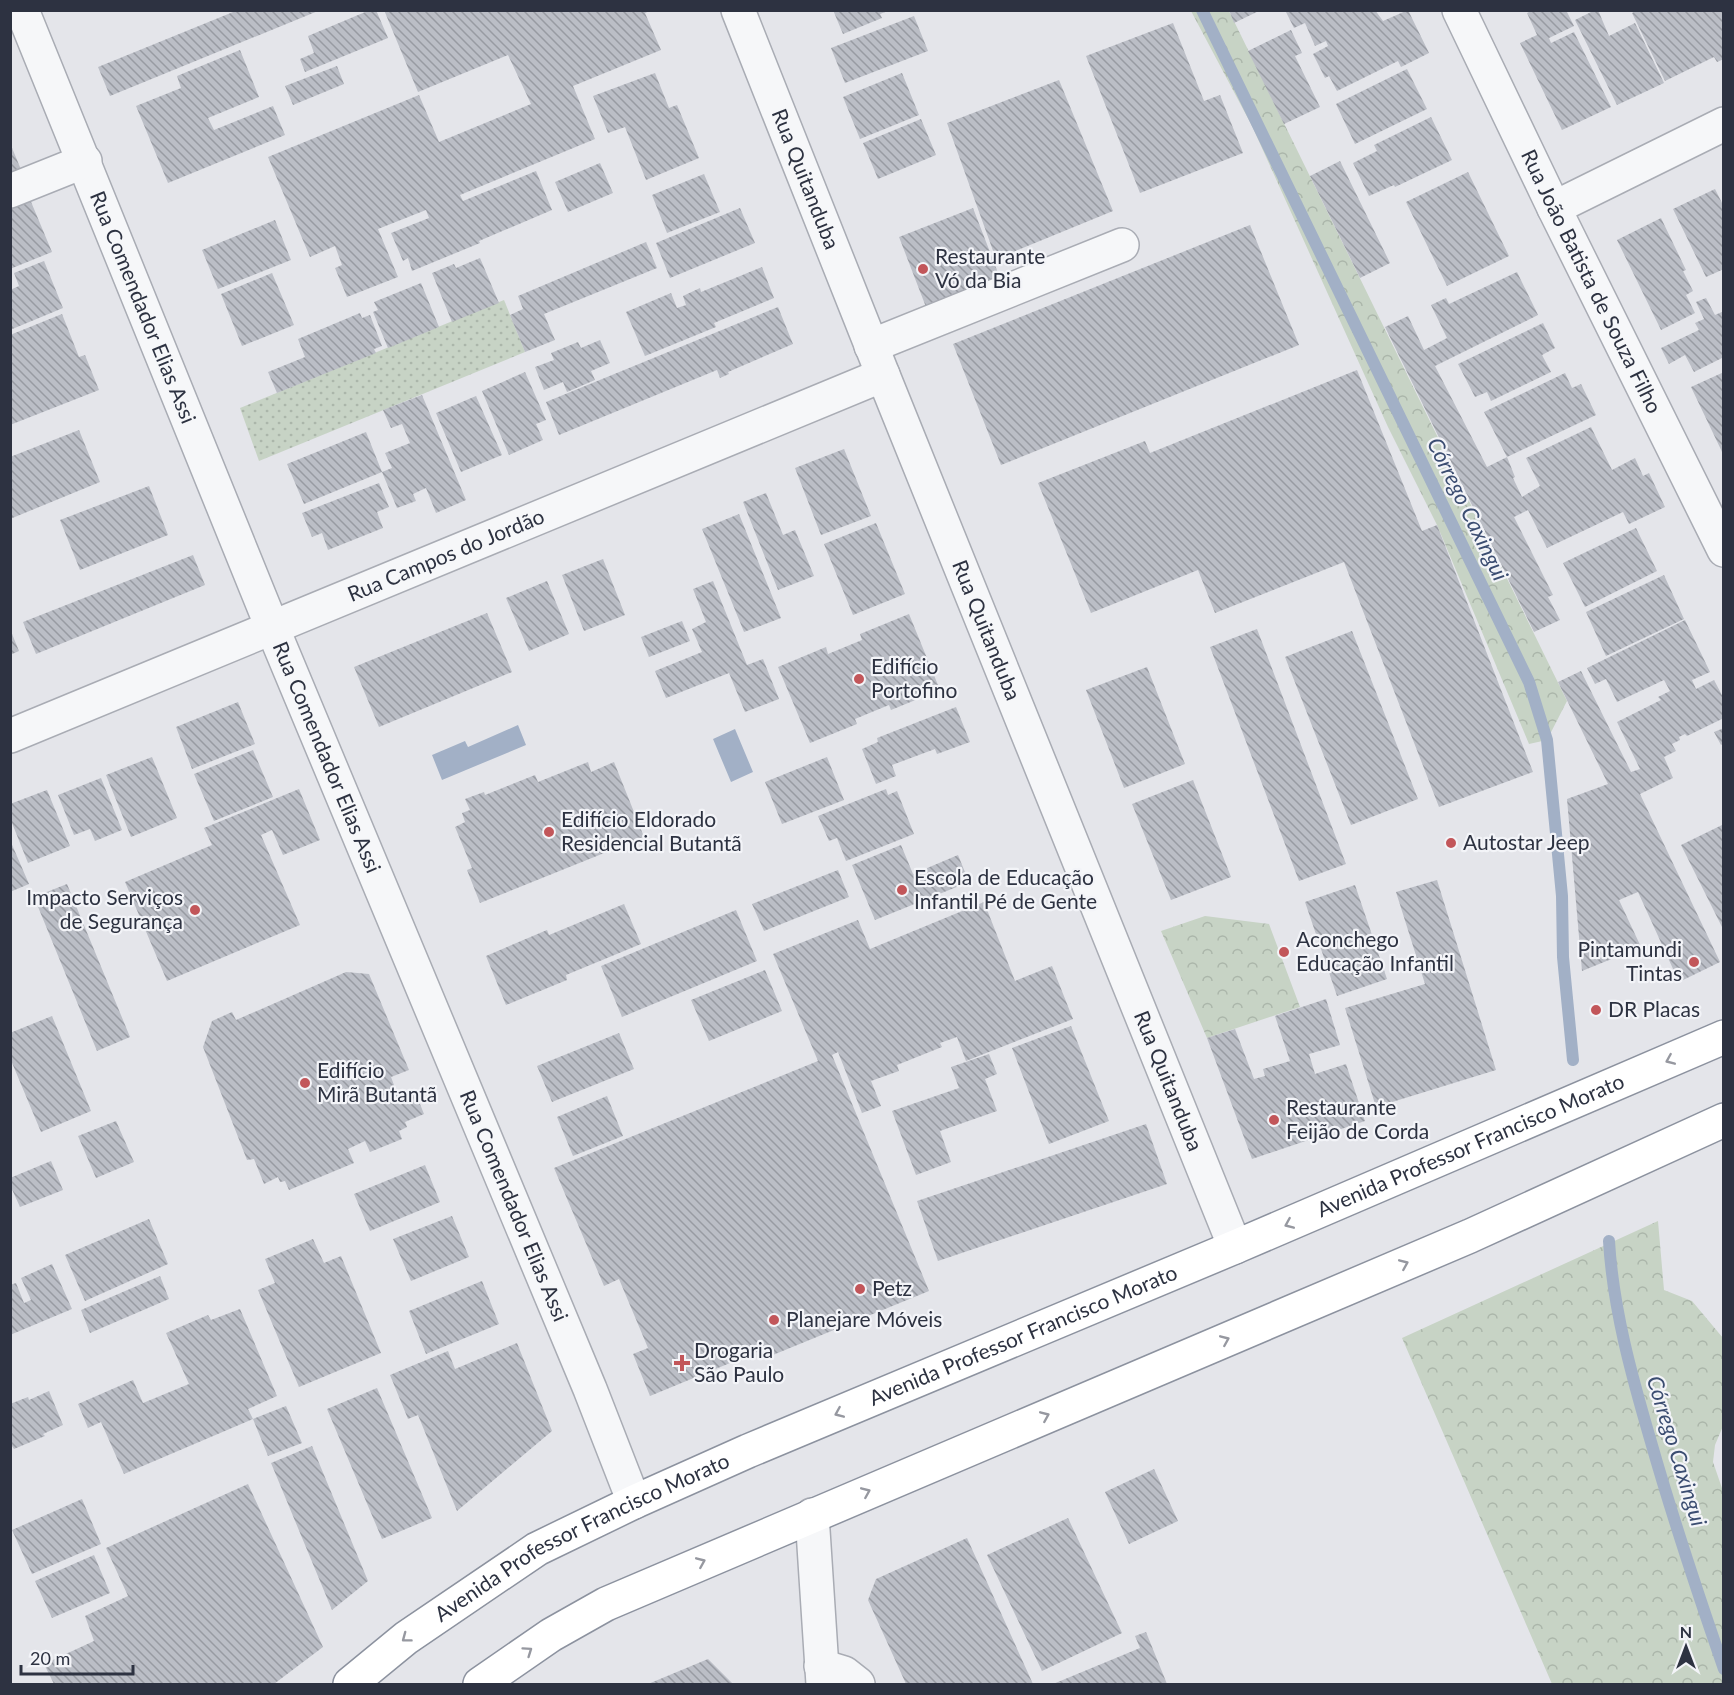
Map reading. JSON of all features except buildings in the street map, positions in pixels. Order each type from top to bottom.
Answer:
[{"type":"highway","name":"Avenida Professor Francisco Morato","points":[[350,1684],[406,1638],[518,1562],[537,1550],[634,1502],[1724,1037]]},
{"type":"highway","points":[[480,1684],[551,1635],[606,1604],[1470,1236],[1724,1120]]},
{"type":"street","name":"Rua Comendador Elias Assi","points":[[22,10],[272,627],[590,1389],[634,1502]]},
{"type":"street","name":"Rua Quitanduba","points":[[738,10],[1235,1247]]},
{"type":"street","name":"Rua João Batista de Souza Filho","points":[[1460,10],[1554,208],[1724,550]]},
{"type":"street","points":[[1554,208],[1724,124]]},
{"type":"street","points":[[10,191],[85,161]]},
{"type":"street","name":"Rua Campos do Jordão","points":[[10,736],[272,627],[877,360],[1122,245]]},
{"type":"street","points":[[812,1515],[822,1675],[843,1673],[858,1684]]},
{"type":"green space","points":[[1191,11],[1229,11],[1567,701],[1547,740],[1529,744],[1437,525],[1388,427],[1252,126]]},
{"type":"green space","points":[[504,300],[525,352],[259,461],[240,408]]},
{"type":"green space","points":[[1205,916],[1269,924],[1300,1007],[1207,1038],[1161,931]]},
{"type":"green space","points":[[1658,1221],[1664,1290],[1692,1301],[1723,1338],[1723,1426],[1715,1445],[1713,1462],[1724,1494],[1723,1684],[1552,1684],[1402,1338]]},
{"type":"water","points":[[518,725],[526,745],[442,780],[432,755],[465,741],[468,747]]},
{"type":"water","points":[[735,729],[753,772],[731,782],[713,739]]},
{"type":"waterway","name":"Córrego Caxingui","points":[[1202,10],[1529,682],[1547,740],[1562,896],[1563,957],[1573,1060]]},
{"type":"waterway","name":"Córrego Caxingui","points":[[1609,1241],[1619,1317],[1637,1393],[1659,1471],[1724,1669]]},
{"type":"place","name":"Restaurante Vó da Bia","points":[[923,269]]},
{"type":"place","name":"Edifício Portofino","points":[[859,679]]},
{"type":"place","name":"Edifício Eldorado Residencial Butantã","points":[[549,832]]},
{"type":"place","name":"Autostar Jeep","points":[[1451,843]]},
{"type":"place","name":"Escola de Educação Infantil Pé de Gente","points":[[902,890]]},
{"type":"place","name":"Impacto Serviços de Segurança","points":[[195,910]]},
{"type":"place","name":"Aconchego Educação Infantil","points":[[1284,952]]},
{"type":"place","name":"Pintamundi Tintas","points":[[1694,962]]},
{"type":"place","name":"DR Placas","points":[[1596,1010]]},
{"type":"place","name":"Edifício Mirã Butantã","points":[[305,1083]]},
{"type":"place","name":"Restaurante Feijão de Corda","points":[[1274,1120]]},
{"type":"place","name":"Petz","points":[[860,1289]]},
{"type":"place","name":"Planejare Móveis","points":[[774,1320]]},
{"type":"place","name":"Drogaria São Paulo","points":[[682,1363]]}]
